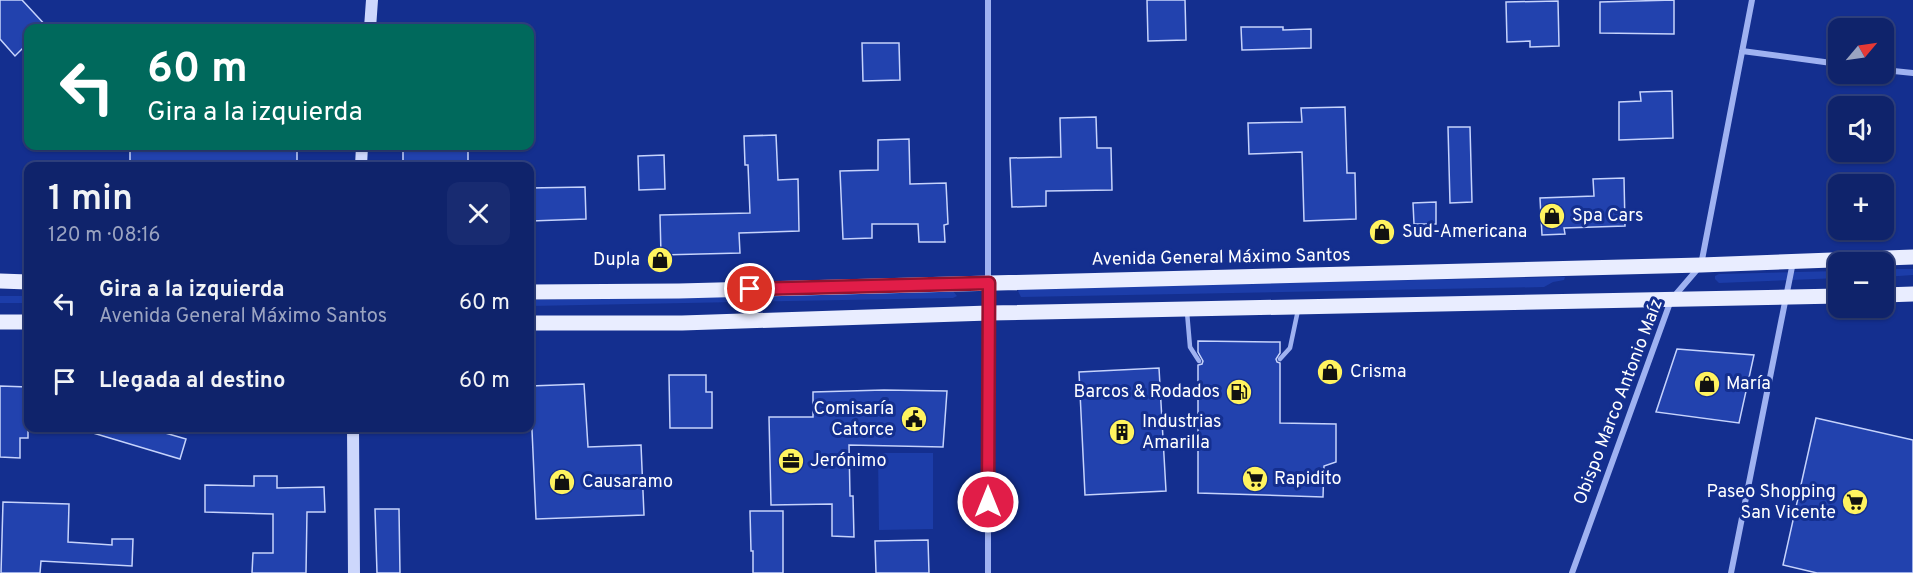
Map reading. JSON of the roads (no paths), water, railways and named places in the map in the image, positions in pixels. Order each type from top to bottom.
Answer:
[{"type":"main road","name":"Avenida General Máximo Santos","points":[[534,292],[679,291],[1701,266],[1913,257]]},
{"type":"main road","points":[[0,280],[24,282]]},
{"type":"main road","points":[[1894,295],[1913,294]]},
{"type":"main road","points":[[534,323],[682,323],[989,313],[1828,296]]},
{"type":"main road","points":[[0,322],[24,322]]},
{"type":"street","points":[[370,24],[372,0]]},
{"type":"street","points":[[988,0],[988,573]]},
{"type":"street","points":[[1701,266],[1752,0]]},
{"type":"street","points":[[1742,51],[1828,63]]},
{"type":"street","points":[[1894,71],[1913,73]]},
{"type":"street","points":[[1731,573],[1793,262]]},
{"type":"street","name":"Obispo Marco Antonio Maíz","points":[[1572,573],[1671,300],[1701,266]]},
{"type":"street","points":[[352,432],[354,573]]},
{"type":"lane","points":[[1280,359],[1290,348],[1298,308]]},
{"type":"lane","points":[[1187,309],[1190,347],[1198,361]]},
{"type":"place","name":"Spa Cars","points":[[1552,216]]},
{"type":"place","name":"Sud-Americana","points":[[1382,232]]},
{"type":"place","name":"Dupla","points":[[660,260]]},
{"type":"place","name":"Crisma","points":[[1330,372]]},
{"type":"place","name":"María","points":[[1707,384]]},
{"type":"place","name":"Barcos & Rodados","points":[[1239,392]]},
{"type":"place","name":"Comisaría Catorce","points":[[914,419]]},
{"type":"place","name":"Industrias Amarilla","points":[[1122,432]]},
{"type":"place","name":"Jerónimo","points":[[791,461]]},
{"type":"place","name":"Rapidito","points":[[1255,479]]},
{"type":"place","name":"Causaramo","points":[[562,482]]},
{"type":"place","name":"Paseo Shopping San Vicente","points":[[1855,502]]}]
